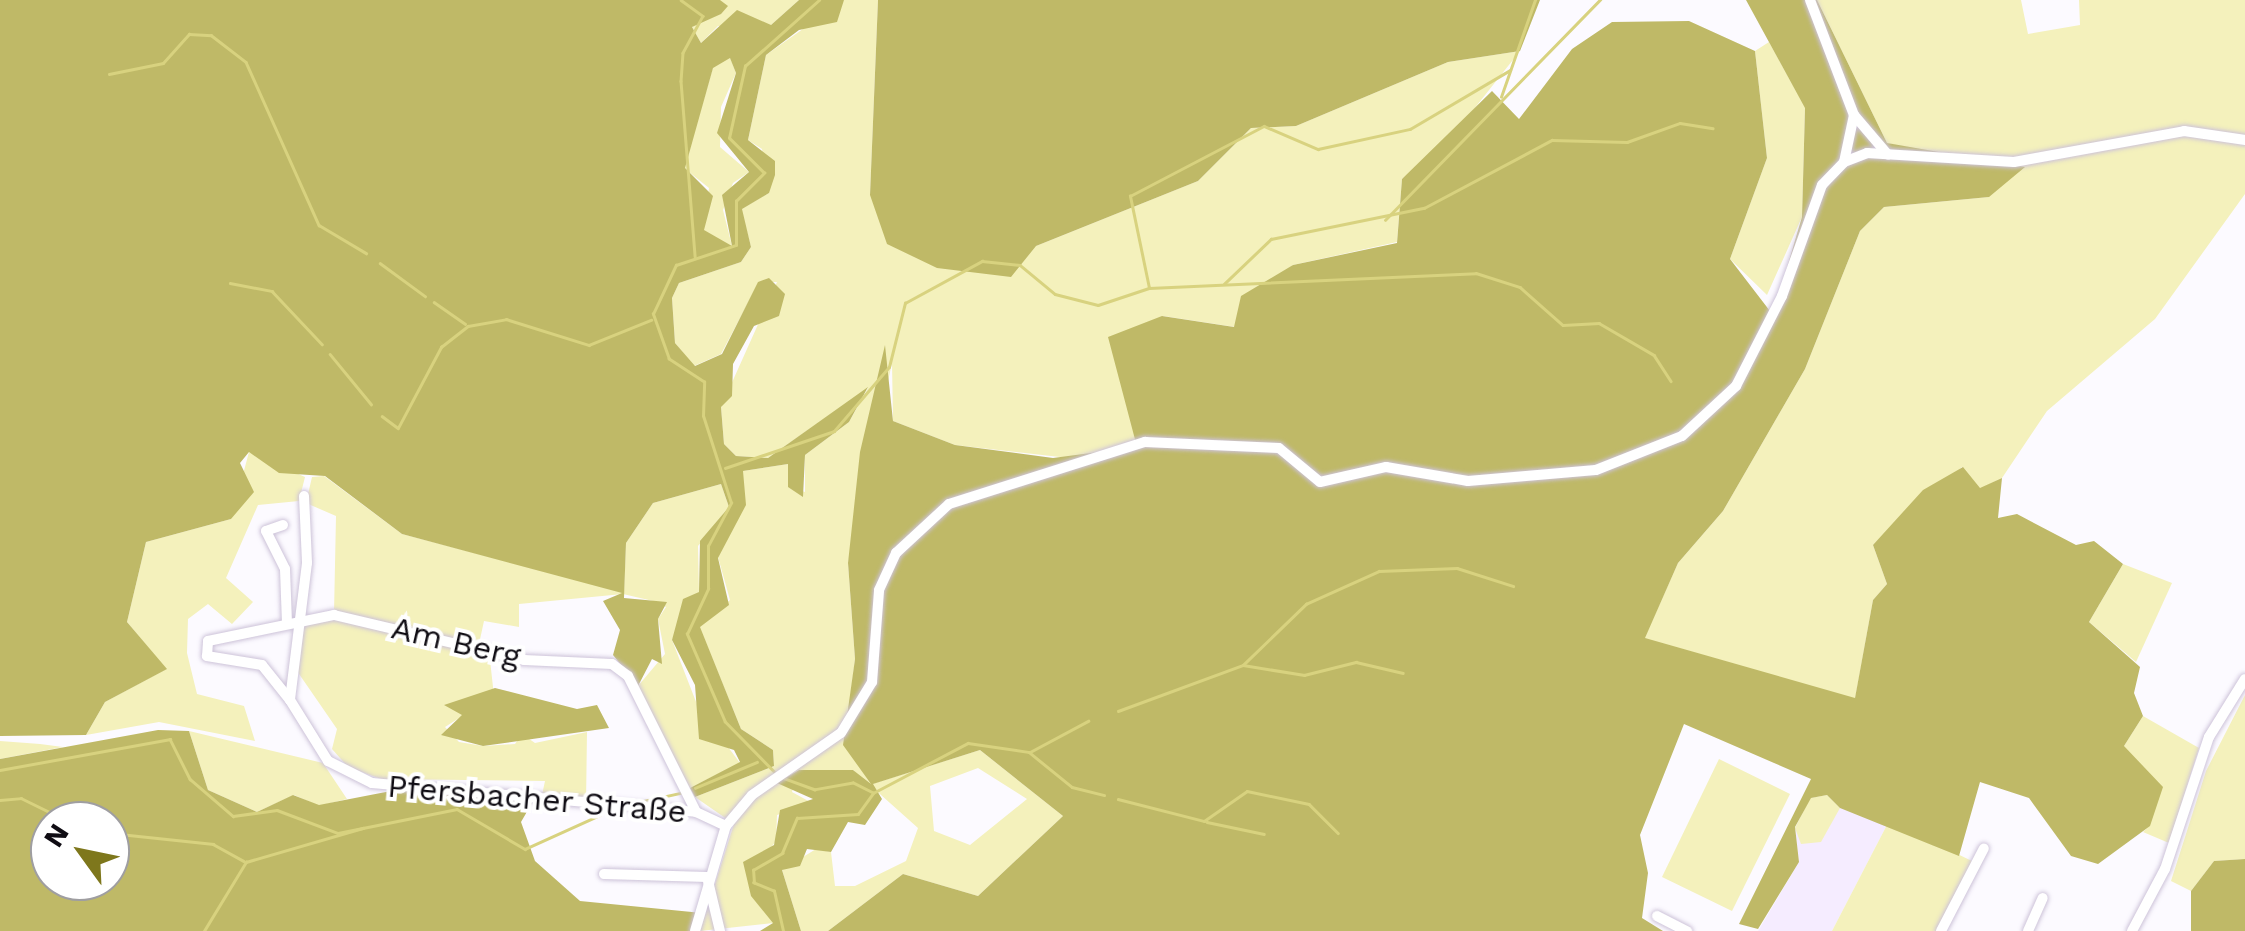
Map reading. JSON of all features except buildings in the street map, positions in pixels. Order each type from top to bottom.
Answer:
[{"type":"street","points":[[1810,0],[1854,115],[1888,155]]},
{"type":"street","points":[[695,931],[707,878],[726,826],[778,775],[841,733],[872,682],[880,590],[896,553],[949,504],[1145,442],[1278,448],[1320,482],[1386,467],[1515,481],[1596,470],[1682,436],[1736,386],[1782,296],[1822,185],[1844,162],[1854,115]]},
{"type":"street","points":[[1844,162],[1888,155],[2014,162],[2184,132],[2245,140]]},
{"type":"street","points":[[290,700],[304,496]]},
{"type":"street","points":[[283,525],[266,532],[285,569],[293,623]]},
{"type":"street","name":"Am Berg","points":[[207,656],[208,641],[227,633],[334,615],[524,660],[612,664],[628,676],[696,812]]},
{"type":"street","name":"Pfersbacher Straße","points":[[207,656],[262,665],[290,700],[328,761],[372,783],[696,812],[726,826]]},
{"type":"street","points":[[2132,931],[2165,868],[2209,737],[2245,680]]},
{"type":"street","points":[[1941,931],[1984,848]]},
{"type":"street","points":[[604,874],[707,878]]},
{"type":"street","points":[[707,878],[720,931]]},
{"type":"street","points":[[2028,931],[2043,898]]},
{"type":"street","points":[[1657,916],[1687,931]]},
{"type":"shaded area","points":[[0,0],[720,0],[728,6],[721,14],[692,27],[701,43],[737,10],[771,25],[799,0],[844,0],[837,22],[799,30],[766,55],[748,140],[775,161],[775,175],[769,193],[742,209],[751,247],[741,262],[679,283],[672,298],[675,343],[695,366],[722,354],[758,282],[769,278],[785,294],[779,316],[754,326],[733,364],[732,396],[721,407],[724,444],[736,456],[768,458],[868,387],[849,422],[805,455],[803,497],[788,487],[788,464],[743,471],[746,505],[718,558],[729,605],[700,627],[741,729],[773,750],[774,766],[695,797],[690,788],[740,762],[734,750],[699,739],[695,685],[672,640],[683,599],[699,592],[700,541],[729,507],[721,484],[653,503],[626,543],[624,598],[667,602],[658,619],[662,664],[652,659],[638,686],[613,655],[620,630],[603,601],[622,593],[402,534],[325,476],[279,473],[249,452],[240,463],[254,492],[231,519],[146,542],[127,622],[167,669],[105,702],[86,735],[0,736]],"holes":[[[730,58],[736,73],[717,133],[749,172],[722,195],[732,246],[704,230],[713,196],[685,168],[713,68]]]},
{"type":"shaded area","points":[[720,0],[799,0],[771,25],[718,26],[701,43],[692,27]]},
{"type":"shaded area","points":[[844,0],[878,0],[870,195],[1036,246],[1198,181],[1251,128],[1296,126],[1448,62],[1520,51],[1447,143],[1402,179],[1397,242],[1293,265],[1235,327],[1163,316],[1137,448],[1086,460],[955,445],[893,421],[892,363],[848,563],[855,659],[847,725],[872,784],[980,750],[1063,816],[978,896],[903,874],[828,931],[801,931],[782,870],[816,849],[831,852],[835,886],[855,886],[906,861],[918,828],[853,770],[799,770],[792,792],[812,803],[777,815],[776,841],[762,859],[773,923],[700,931],[734,824],[695,797],[774,766],[773,750],[741,729],[699,626],[730,600],[718,557],[743,471],[788,464],[789,487],[805,492],[805,455],[849,422],[868,388],[768,458],[736,456],[724,444],[721,407],[777,282],[759,282],[721,354],[694,366],[675,343],[672,298],[679,283],[741,262],[751,247],[741,209],[769,193],[762,149],[748,140],[766,55]],"holes":[[[978,768],[1027,799],[970,845],[934,831],[930,786]]]},
{"type":"shaded area","points":[[878,0],[1540,0],[1520,51],[1448,62],[1296,126],[1251,128],[1198,181],[1036,246],[1011,277],[937,268],[887,244],[870,195]]},
{"type":"shaded area","points":[[1746,0],[1817,0],[1887,143],[2025,167],[1989,197],[1884,207],[1860,231],[1805,369],[1723,511],[1678,563],[1645,638],[1855,698],[1873,600],[1887,584],[1873,545],[1923,490],[1963,467],[1980,488],[2002,478],[1998,518],[2017,514],[2076,545],[2094,541],[2123,564],[2089,622],[2140,667],[2134,693],[2143,716],[2124,746],[2163,787],[2150,826],[2098,864],[2071,856],[2029,798],[1980,782],[1959,856],[1840,808],[1827,795],[1811,798],[1795,827],[1799,862],[1758,929],[1739,924],[1811,779],[1684,724],[1640,835],[1648,873],[1642,918],[1663,931],[828,931],[903,874],[978,896],[1063,816],[980,750],[873,784],[882,799],[865,825],[848,822],[831,852],[807,849],[800,866],[782,870],[801,931],[760,931],[773,923],[751,896],[743,862],[774,845],[780,810],[813,799],[777,783],[799,770],[853,770],[871,784],[843,745],[855,659],[848,563],[860,452],[885,345],[893,421],[955,445],[1053,458],[1137,447],[1108,337],[1162,316],[1234,327],[1241,296],[1293,265],[1397,243],[1402,179],[1492,91],[1519,119],[1572,49],[1612,22],[1689,21],[1755,51],[1767,158],[1730,259],[1773,315],[1802,217],[1805,108]]},
{"type":"shaded area","points":[[1817,0],[2021,0],[2028,34],[2080,25],[2079,0],[2245,0],[2245,194],[2155,319],[2047,411],[2002,478],[1980,489],[1962,467],[1873,545],[1887,584],[1873,600],[1855,699],[1644,639],[1678,563],[1723,511],[1805,369],[1860,231],[1884,207],[1989,197],[1951,159],[1887,143]]},
{"type":"shaded area","points":[[1769,42],[1805,107],[1802,217],[1767,295],[1730,259],[1767,158],[1755,51]]},
{"type":"shaded area","points":[[730,57],[736,73],[721,107],[720,147],[749,172],[733,183],[723,210],[732,246],[717,246],[703,230],[709,188],[684,168],[713,67]]},
{"type":"shaded area","points":[[249,452],[305,477],[299,501],[258,505],[226,578],[253,602],[232,624],[208,604],[188,619],[187,653],[197,694],[244,706],[255,741],[159,722],[86,735],[105,702],[166,669],[127,622],[146,542],[231,519]]},
{"type":"shaded area","points":[[324,476],[402,534],[624,592],[626,543],[653,503],[721,484],[729,507],[698,546],[699,592],[672,640],[698,707],[740,763],[690,788],[638,686],[665,654],[658,619],[666,607],[653,601],[623,594],[519,604],[519,627],[484,621],[479,644],[334,613],[336,516],[306,503],[312,477]]},
{"type":"shaded area","points":[[2123,564],[2172,583],[2136,662],[2089,622]]},
{"type":"shaded area","points":[[334,617],[489,651],[494,696],[445,727],[459,742],[483,746],[515,744],[522,734],[535,743],[587,732],[586,805],[542,795],[545,781],[381,779],[348,767],[332,749],[337,729],[297,671],[302,623]]},
{"type":"shaded area","points":[[495,688],[577,709],[597,705],[609,728],[483,746],[441,735],[462,715],[444,705]]},
{"type":"shaded area","points":[[2245,695],[2245,859],[2214,861],[2191,891],[2171,881],[2206,771]]},
{"type":"shaded area","points":[[2143,716],[2199,748],[2169,843],[2143,832],[2150,825],[2124,746]]},
{"type":"shaded area","points":[[158,730],[189,731],[208,790],[257,812],[293,795],[319,805],[396,790],[532,803],[521,822],[535,861],[580,901],[702,913],[700,931],[0,931],[0,759]]},
{"type":"shaded area","points":[[189,731],[323,763],[347,799],[319,806],[294,795],[257,812],[208,790]]},
{"type":"shaded area","points":[[0,741],[40,744],[63,747],[0,759]]},
{"type":"shaded area","points":[[1719,759],[1790,794],[1732,911],[1662,877]]},
{"type":"shaded area","points":[[1827,795],[1840,808],[1821,842],[1801,844],[1795,828],[1810,798]]},
{"type":"shaded area","points":[[1810,798],[1889,821],[1832,931],[1758,931],[1799,862],[1795,828]]},
{"type":"shaded area","points":[[1889,821],[1974,862],[1936,931],[1832,931]]},
{"type":"shaded area","points":[[2245,859],[2245,931],[2191,931],[2191,891],[2214,861]]},
{"type":"waterway","points":[[681,0],[703,16],[683,53],[681,81],[695,256]]},
{"type":"waterway","points":[[774,772],[725,722],[687,634],[708,589],[708,546],[731,503],[703,416],[704,382],[669,359],[653,314],[676,265],[736,245],[736,201],[764,173],[729,138],[745,66],[819,0]]},
{"type":"waterway","points":[[1501,97],[1535,0]]},
{"type":"waterway","points":[[1385,220],[1600,0]]},
{"type":"waterway","points":[[109,74],[163,63],[189,34],[211,35],[246,62],[319,225],[366,253]]},
{"type":"waterway","points":[[1149,288],[1130,196],[1264,126],[1318,149],[1410,129],[1510,70]]},
{"type":"waterway","points":[[1224,284],[1271,239],[1424,208],[1552,140],[1627,142],[1680,123],[1713,128]]},
{"type":"waterway","points":[[725,468],[834,431],[889,367],[905,303],[982,261],[1020,265],[1055,294],[1098,305],[1149,288],[1476,273],[1520,287],[1563,325],[1599,323],[1654,355],[1671,381]]},
{"type":"waterway","points":[[380,263],[425,296]]},
{"type":"waterway","points":[[230,283],[272,291],[322,344]]},
{"type":"waterway","points":[[434,302],[465,324]]},
{"type":"waterway","points":[[382,416],[398,428],[441,347],[468,326],[506,319],[589,345],[651,320]]},
{"type":"waterway","points":[[330,354],[371,404]]},
{"type":"waterway","points":[[1118,711],[1243,665],[1306,604],[1379,571],[1457,568],[1513,586]]},
{"type":"waterway","points":[[1243,665],[1304,675],[1356,662],[1403,673]]},
{"type":"waterway","points":[[1030,752],[1088,721]]},
{"type":"waterway","points":[[0,770],[170,739],[190,779],[233,816],[277,810],[338,833],[457,809],[525,849],[600,815]]},
{"type":"waterway","points":[[873,793],[968,743],[1029,752],[1072,787],[1104,795]]},
{"type":"waterway","points":[[695,788],[757,762]]},
{"type":"waterway","points":[[783,931],[774,891],[754,883],[753,870],[782,853],[797,818],[858,814],[873,793],[853,783],[815,790],[785,779]]},
{"type":"waterway","points":[[1118,799],[1204,821],[1247,791],[1309,804],[1338,833]]},
{"type":"waterway","points":[[639,802],[680,793]]},
{"type":"waterway","points":[[0,800],[21,798],[30,802]]},
{"type":"waterway","points":[[1207,822],[1264,834]]},
{"type":"waterway","points":[[204,931],[246,862],[363,828]]},
{"type":"waterway","points":[[130,835],[213,844],[244,861]]}]
